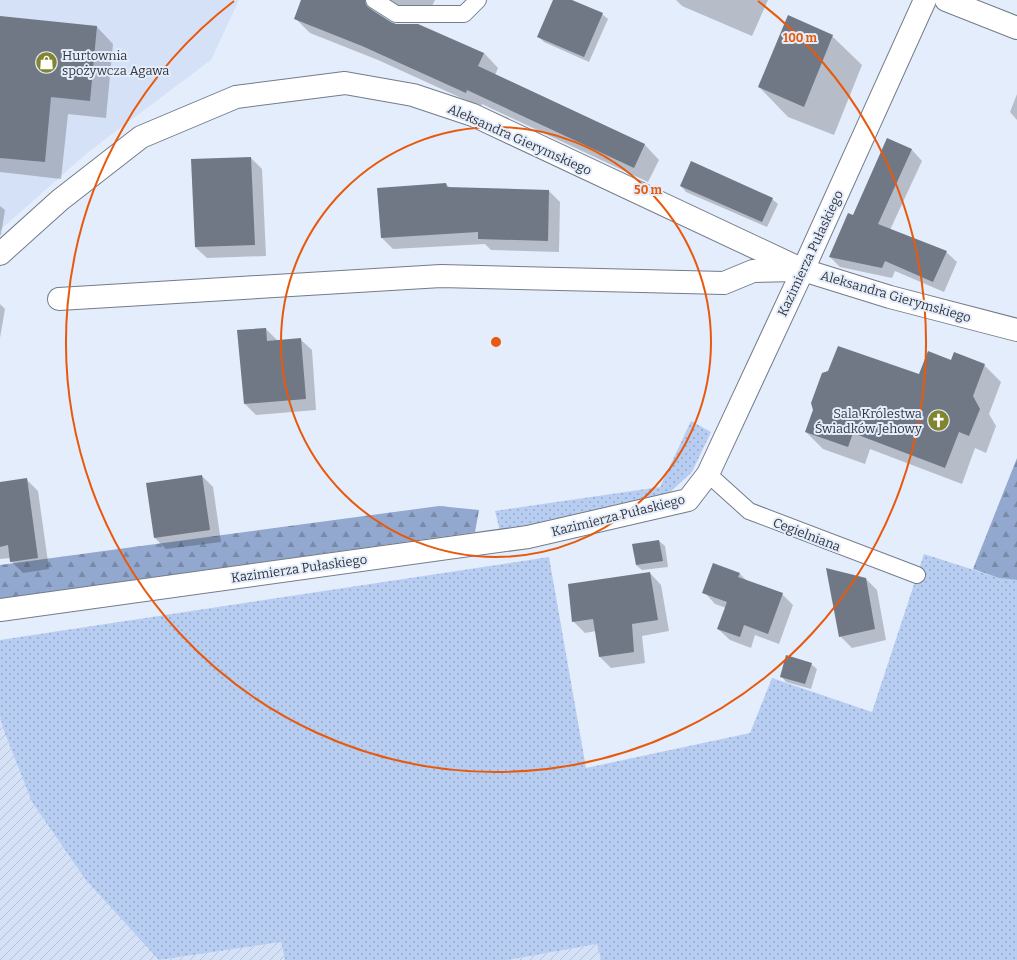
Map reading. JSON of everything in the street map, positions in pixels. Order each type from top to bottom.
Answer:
[{"type":"street","name":"Kazimierza Pułaskiego","points":[[0,610],[528,537],[688,500],[708,474],[803,270],[925,0]]},
{"type":"street","points":[[946,0],[1017,28]]},
{"type":"street","name":"Aleksandra Gierymskiego","points":[[0,254],[60,200],[141,137],[236,97],[345,83],[414,95],[473,115],[803,270],[890,297],[1017,330]]},
{"type":"street","points":[[59,299],[441,276],[724,283],[753,271],[803,270]]},
{"type":"lane","points":[[374,0],[396,14],[464,14],[478,0]]},
{"type":"lane","name":"Cegielniana","points":[[708,474],[749,511],[918,575]]},
{"type":"shaded area","points":[[0,0],[239,0],[211,60],[87,153],[0,230]]},
{"type":"shaded area","points":[[691,421],[711,432],[692,472],[666,496],[626,508],[500,531],[495,511],[660,487]]},
{"type":"shaded area","points":[[924,554],[999,578],[1017,580],[1017,960],[601,960],[597,944],[508,960],[285,960],[281,942],[159,960],[86,880],[32,802],[3,728],[0,716],[0,640],[549,557],[586,768],[750,733],[772,678],[872,712]]},
{"type":"shaded area","points":[[0,716],[3,728],[159,960],[0,960]]},
{"type":"shaded area","points":[[281,942],[285,960],[159,960]]},
{"type":"shaded area","points":[[597,944],[601,960],[508,960]]},
{"type":"green space","points":[[1017,458],[1017,580],[999,578],[973,569]]},
{"type":"green space","points":[[439,506],[479,510],[475,532],[0,599],[0,565]]},
{"type":"building","points":[[301,0],[365,0],[366,5],[369,8],[391,22],[396,24],[418,24],[484,53],[478,66],[645,144],[634,168],[467,90],[466,93],[362,46],[294,19]]},
{"type":"building","points":[[553,0],[572,0],[603,13],[584,57],[537,37]]},
{"type":"building","points":[[788,15],[833,35],[804,107],[758,87]]},
{"type":"building","name":"Hurtownia spożywcza Agawa","points":[[0,16],[97,26],[90,101],[51,97],[45,162],[0,158]]},
{"type":"building","points":[[887,138],[912,149],[878,224],[947,251],[933,282],[885,261],[882,268],[829,257],[848,213],[853,215]]},
{"type":"building","points":[[251,157],[255,245],[195,247],[191,159]]},
{"type":"building","points":[[691,161],[773,198],[762,222],[680,186]]},
{"type":"building","points":[[446,183],[447,187],[549,190],[548,241],[478,239],[478,232],[381,238],[377,188]]},
{"type":"building","points":[[266,328],[267,341],[301,338],[306,399],[244,404],[237,330]]},
{"type":"building","points":[[838,346],[919,374],[928,351],[951,360],[954,352],[985,364],[973,396],[980,409],[969,436],[959,432],[945,468],[853,433],[848,447],[805,432],[813,410],[811,403],[822,373],[828,371]]},
{"type":"building","points":[[202,475],[210,530],[154,538],[146,483]]},
{"type":"building","points":[[27,478],[38,558],[10,562],[8,545],[0,547],[0,482]]},
{"type":"building","points":[[659,540],[663,561],[636,565],[632,544]]},
{"type":"building","points":[[713,563],[740,573],[738,577],[783,593],[768,634],[744,625],[740,637],[717,629],[727,602],[702,593]]},
{"type":"building","points":[[826,568],[866,578],[875,629],[839,637]]},
{"type":"building","points":[[650,572],[658,620],[632,624],[634,652],[599,657],[593,619],[572,622],[568,584]]},
{"type":"building","points":[[786,655],[812,663],[805,684],[780,677]]},
{"type":"place","name":"Hurtownia spożywcza Agawa","points":[[47,62]]},
{"type":"place","name":"Sala Królestwa Świadków Jehowy","points":[[938,420]]}]
